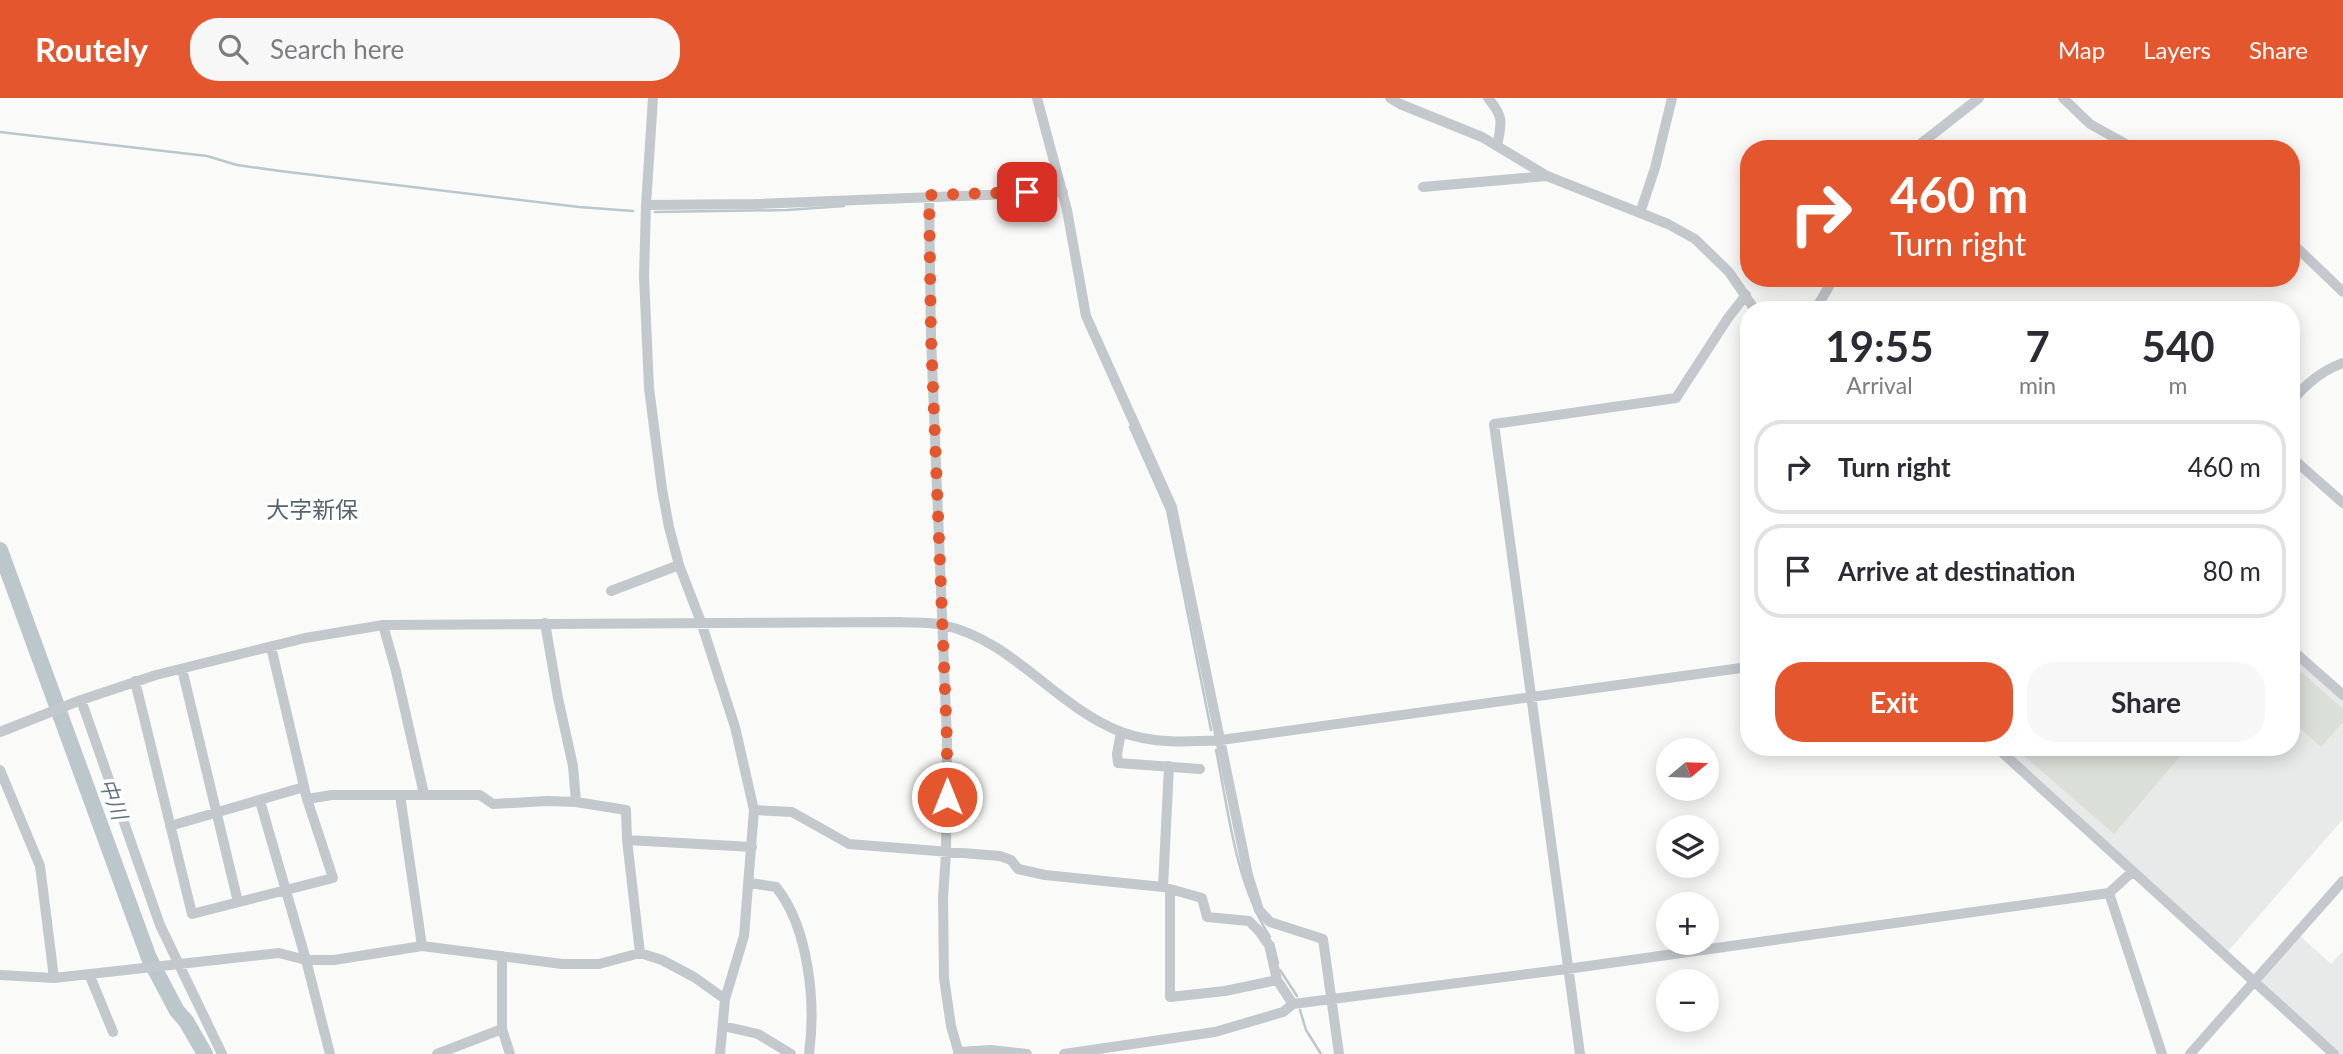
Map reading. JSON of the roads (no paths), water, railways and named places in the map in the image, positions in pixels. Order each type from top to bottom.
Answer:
[{"type":"street","points":[[653,98],[644,276],[649,388],[662,489],[679,565],[701,622],[735,727],[754,810],[744,936],[725,999],[720,1054]]},
{"type":"street","points":[[1037,98],[1063,192],[1086,316],[1172,507],[1248,875],[1259,909],[1270,922],[1323,939],[1339,1054]]},
{"type":"street","points":[[1390,98],[1497,146],[1547,176],[1668,224],[1695,239],[1728,272],[1750,301]]},
{"type":"street","points":[[1488,98],[1499,111],[1502,123],[1497,146]]},
{"type":"street","points":[[1640,213],[1655,168],[1672,98]]},
{"type":"street","points":[[1925,140],[1979,98]]},
{"type":"street","points":[[2063,98],[2090,124],[2119,140]]},
{"type":"street","points":[[1423,187],[1547,176]]},
{"type":"street","points":[[646,205],[755,204],[929,195],[1063,192]]},
{"type":"street","points":[[929,195],[931,337],[947,741],[944,978],[958,1053],[991,1050],[1027,1054]]},
{"type":"street","points":[[2300,251],[2343,292]]},
{"type":"street","points":[[1741,301],[1746,295]]},
{"type":"street","points":[[1580,1054],[1494,424],[1676,398],[1740,303]]},
{"type":"street","points":[[2300,392],[2328,368],[2343,363]]},
{"type":"street","points":[[2300,465],[2343,503]]},
{"type":"street","points":[[611,591],[679,565]]},
{"type":"street","points":[[545,622],[573,766],[576,802]]},
{"type":"street","points":[[0,732],[135,681],[305,638],[383,625],[900,622],[943,625],[976,637],[1023,665],[1085,714],[1121,732],[1159,741],[1221,740],[1740,668]]},
{"type":"street","points":[[383,625],[424,794]]},
{"type":"street","points":[[135,681],[192,914],[333,878],[307,799],[297,747],[271,647]]},
{"type":"street","points":[[2300,657],[2343,695]]},
{"type":"street","points":[[182,669],[238,902]]},
{"type":"street","points":[[81,700],[137,863],[177,965],[222,1054]]},
{"type":"street","points":[[1121,732],[1116,754],[1118,763],[1200,769]]},
{"type":"street","points":[[2006,756],[2334,1054]]},
{"type":"street","points":[[1169,766],[1166,888],[1170,997],[1225,991],[1277,980]]},
{"type":"street","points":[[0,770],[40,866],[54,978]]},
{"type":"street","points":[[170,826],[304,787]]},
{"type":"street","points":[[307,799],[332,795],[480,795],[493,804],[576,802],[626,810],[640,953]]},
{"type":"street","points":[[400,795],[422,946]]},
{"type":"street","points":[[260,801],[287,889],[330,1054]]},
{"type":"street","points":[[754,810],[792,812],[849,844],[1000,856],[1011,860],[1018,869],[1045,875],[1166,888],[1202,898],[1207,917],[1249,921],[1269,945],[1277,980],[1293,1004]]},
{"type":"street","points":[[627,840],[752,847]]},
{"type":"street","points":[[1064,1054],[1215,1032],[1283,1012],[1293,1004],[1567,969],[2109,893],[2132,872]]},
{"type":"street","points":[[2190,1054],[2343,881]]},
{"type":"street","points":[[750,883],[776,887],[783,896],[801,936],[806,955],[812,1034],[809,1054]]},
{"type":"street","points":[[2109,893],[2162,1054]]},
{"type":"street","points":[[0,975],[54,978],[279,953],[306,960],[334,960],[422,946],[562,964],[599,964],[640,953],[662,960],[725,999]]},
{"type":"street","points":[[502,957],[502,1029],[510,1054]]},
{"type":"street","points":[[89,974],[113,1032]]},
{"type":"street","points":[[723,1026],[758,1034],[791,1054]]},
{"type":"street","points":[[437,1054],[502,1029]]},
{"type":"waterway","points":[[0,132],[207,156],[237,165],[280,171],[579,207],[633,211]]},
{"type":"waterway","points":[[655,212],[787,210],[844,206]]},
{"type":"waterway","points":[[1130,427],[1167,510],[1211,730]]},
{"type":"waterway","name":"中川","points":[[0,550],[149,958],[177,1011],[205,1054]]},
{"type":"waterway","points":[[1216,750],[1241,870],[1258,916],[1270,937]]},
{"type":"waterway","points":[[1273,943],[1278,963]]},
{"type":"waterway","points":[[1280,970],[1297,996]]},
{"type":"waterway","points":[[1300,1010],[1306,1030],[1321,1054]]},
{"type":"district","name":"大字新保","points":[[312,510]]}]
